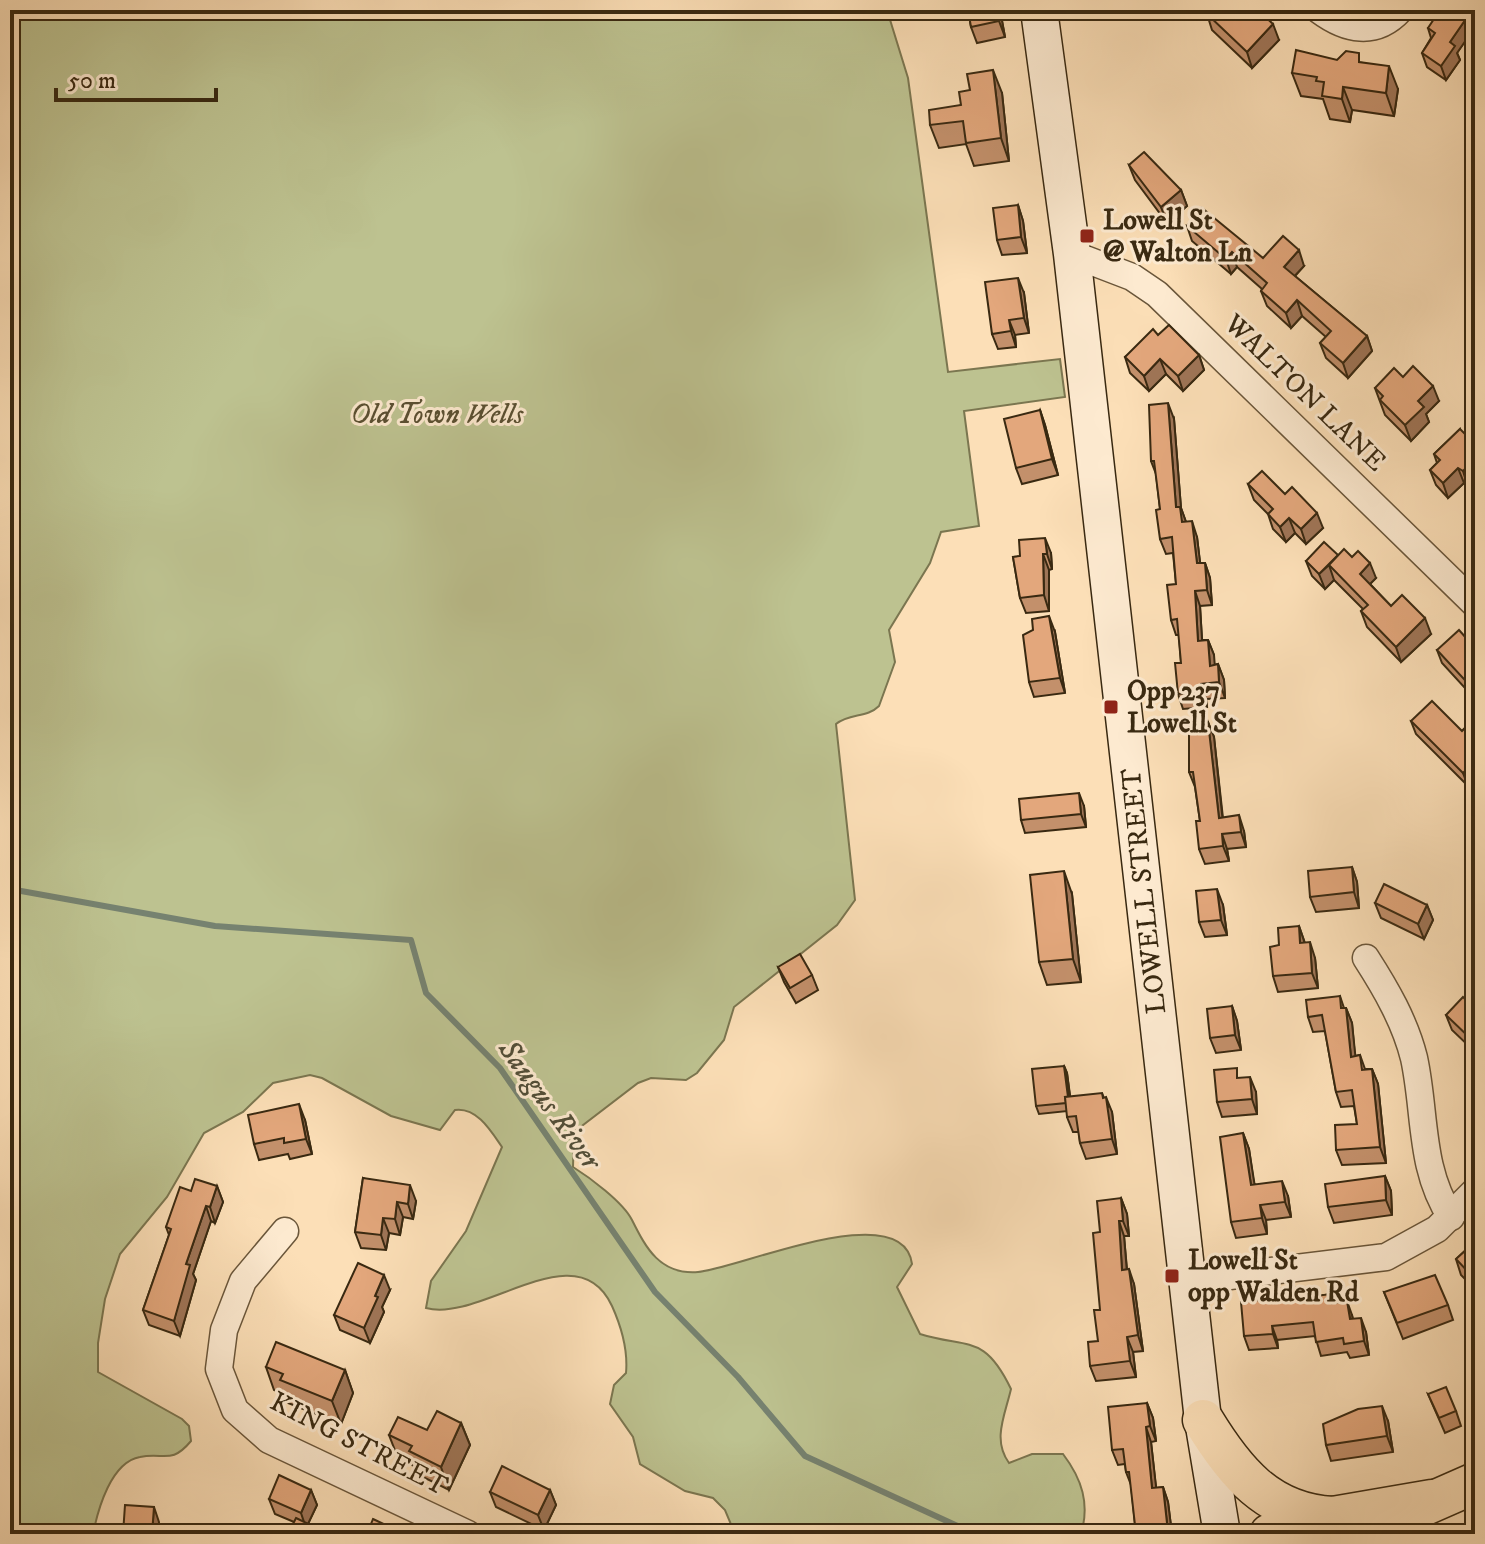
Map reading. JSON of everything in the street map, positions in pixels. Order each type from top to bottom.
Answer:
[{"type":"main road","name":"LOWELL STREET","points":[[1039,10],[1072,254],[1203,1420],[1222,1534]]},
{"type":"main road","points":[[1203,1420],[1234,1467],[1263,1495],[1300,1513],[1344,1526]]},
{"type":"main road","points":[[1270,1534],[1344,1526],[1432,1500],[1475,1483]]},
{"type":"street","points":[[1319,10],[1338,23],[1360,29],[1382,24],[1400,10]]},
{"type":"street","name":"WALTON LANE","points":[[1072,254],[1132,277],[1157,294],[1475,604]]},
{"type":"street","points":[[1366,958],[1386,991],[1410,1044],[1430,1177],[1451,1217]]},
{"type":"street","points":[[1189,1281],[1371,1261],[1412,1246],[1451,1217],[1475,1191]]},
{"type":"street","name":"KING STREET","points":[[285,1231],[243,1281],[224,1330],[219,1369],[235,1410],[269,1440],[468,1534]]},
{"type":"green space","name":"Old Town Wells","points":[[10,10],[887,10],[908,78],[948,372],[1060,359],[1065,397],[964,411],[979,526],[941,532],[930,563],[889,630],[895,662],[879,706],[836,724],[855,900],[837,925],[734,1007],[724,1040],[697,1073],[686,1080],[651,1078],[638,1083],[574,1132],[573,1167],[596,1183],[628,1213],[656,1258],[685,1272],[718,1268],[851,1235],[880,1236],[902,1244],[912,1264],[897,1287],[920,1334],[973,1346],[992,1359],[1011,1389],[1001,1427],[1004,1454],[1009,1463],[1032,1454],[1063,1454],[1082,1492],[1085,1512],[1081,1534],[735,1534],[725,1510],[713,1498],[685,1491],[640,1464],[633,1437],[610,1404],[614,1385],[626,1373],[626,1356],[612,1306],[596,1285],[576,1276],[553,1277],[474,1303],[449,1309],[426,1308],[431,1281],[466,1231],[502,1147],[483,1121],[470,1112],[455,1110],[440,1130],[391,1116],[322,1078],[310,1075],[273,1083],[243,1112],[204,1133],[167,1197],[120,1254],[105,1299],[98,1343],[98,1372],[182,1419],[189,1426],[191,1441],[178,1453],[140,1457],[121,1468],[102,1500],[93,1534],[10,1534]]},
{"type":"building","points":[[968,10],[997,10],[999,21],[971,27]]},
{"type":"building","points":[[1211,10],[1235,10],[1240,14],[1244,10],[1258,10],[1273,24],[1247,52],[1207,14]]},
{"type":"building","points":[[1440,10],[1472,10],[1450,42],[1455,46],[1441,66],[1422,53],[1435,33],[1428,28]]},
{"type":"building","points":[[1296,50],[1337,60],[1346,51],[1359,53],[1359,62],[1389,66],[1386,93],[1343,87],[1342,99],[1322,96],[1324,82],[1316,81],[1317,77],[1292,73]]},
{"type":"building","points":[[993,70],[1001,138],[966,143],[963,121],[930,125],[929,110],[961,105],[959,92],[970,90],[967,74]]},
{"type":"building","points":[[1144,152],[1181,190],[1161,207],[1129,165]]},
{"type":"building","points":[[1018,205],[1021,237],[997,240],[993,208]]},
{"type":"building","points":[[1202,208],[1263,258],[1283,236],[1299,250],[1284,267],[1367,336],[1343,363],[1320,343],[1331,331],[1297,300],[1286,313],[1261,291],[1267,283],[1232,252],[1226,259],[1187,226]]},
{"type":"building","points":[[1018,278],[1024,318],[1009,320],[1011,331],[992,334],[985,282]]},
{"type":"building","points":[[1169,325],[1199,355],[1178,376],[1160,359],[1144,376],[1125,357],[1153,329],[1158,335]]},
{"type":"building","points":[[1413,366],[1433,386],[1418,401],[1424,407],[1405,425],[1380,400],[1383,396],[1375,388],[1394,368],[1403,377]]},
{"type":"building","points":[[1168,403],[1176,507],[1180,507],[1182,522],[1192,521],[1197,563],[1205,563],[1207,590],[1195,591],[1198,641],[1208,640],[1210,666],[1218,664],[1219,682],[1201,684],[1201,692],[1178,694],[1175,663],[1181,663],[1177,619],[1171,620],[1167,585],[1176,584],[1172,537],[1160,539],[1156,510],[1160,509],[1154,461],[1151,461],[1149,405]]},
{"type":"building","points":[[1040,410],[1052,459],[1016,468],[1004,419]]},
{"type":"building","points":[[1460,429],[1475,444],[1475,459],[1463,471],[1458,468],[1443,483],[1430,470],[1440,460],[1434,454]]},
{"type":"building","points":[[1262,471],[1285,494],[1292,487],[1317,513],[1301,529],[1289,518],[1280,527],[1268,514],[1273,509],[1248,484]]},
{"type":"building","points":[[1045,538],[1044,595],[1020,598],[1013,557],[1020,556],[1019,540]]},
{"type":"building","points":[[1324,542],[1338,555],[1319,574],[1306,561]]},
{"type":"building","points":[[1344,549],[1352,557],[1358,551],[1370,563],[1360,574],[1391,606],[1402,595],[1425,618],[1396,647],[1361,611],[1368,605],[1329,565]]},
{"type":"building","points":[[1049,616],[1060,678],[1029,682],[1023,635],[1033,630],[1032,619]]},
{"type":"building","points":[[1459,630],[1475,648],[1475,691],[1437,650]]},
{"type":"building","points":[[1432,701],[1462,731],[1475,718],[1475,761],[1463,773],[1411,721]]},
{"type":"building","points":[[1208,722],[1219,818],[1239,815],[1241,832],[1222,834],[1223,846],[1199,849],[1196,821],[1200,821],[1193,772],[1189,772],[1189,723]]},
{"type":"building","points":[[1079,793],[1081,814],[1021,820],[1019,799]]},
{"type":"building","points":[[1352,867],[1354,892],[1310,897],[1308,871]]},
{"type":"building","points":[[1064,871],[1073,959],[1039,962],[1030,875]]},
{"type":"building","points":[[1384,884],[1427,905],[1418,924],[1375,903]]},
{"type":"building","points":[[1217,889],[1221,920],[1199,922],[1196,891]]},
{"type":"building","points":[[1299,926],[1300,943],[1310,942],[1312,973],[1273,976],[1270,947],[1279,945],[1278,928]]},
{"type":"building","points":[[800,954],[812,975],[790,988],[778,967]]},
{"type":"building","points":[[1340,996],[1341,1008],[1346,1008],[1351,1057],[1360,1055],[1362,1070],[1372,1069],[1380,1147],[1336,1150],[1335,1125],[1357,1124],[1352,1090],[1336,1092],[1322,1015],[1308,1017],[1306,1000]]},
{"type":"building","points":[[1463,997],[1475,1009],[1475,1035],[1471,1039],[1446,1015]]},
{"type":"building","points":[[1232,1006],[1235,1035],[1210,1038],[1207,1009]]},
{"type":"building","points":[[1064,1066],[1066,1103],[1036,1106],[1032,1069]]},
{"type":"building","points":[[1237,1068],[1237,1078],[1250,1077],[1252,1099],[1217,1102],[1214,1070]]},
{"type":"building","points":[[1102,1093],[1103,1098],[1106,1097],[1112,1139],[1080,1143],[1076,1116],[1067,1117],[1065,1097]]},
{"type":"building","points":[[299,1104],[306,1139],[284,1143],[284,1138],[254,1144],[248,1115]]},
{"type":"building","points":[[1243,1133],[1251,1185],[1282,1181],[1285,1202],[1260,1205],[1262,1218],[1231,1222],[1220,1137]]},
{"type":"building","points":[[1385,1176],[1386,1200],[1328,1207],[1325,1184]]},
{"type":"building","points":[[363,1178],[410,1185],[408,1204],[397,1202],[395,1219],[383,1218],[381,1235],[355,1232]]},
{"type":"building","points":[[195,1179],[217,1186],[210,1207],[206,1206],[186,1264],[190,1265],[174,1321],[143,1310],[171,1229],[166,1227],[180,1187],[191,1191]]},
{"type":"building","points":[[1121,1198],[1122,1270],[1129,1269],[1138,1335],[1127,1337],[1130,1361],[1090,1366],[1088,1342],[1098,1341],[1094,1310],[1100,1310],[1093,1233],[1100,1232],[1097,1201]]},
{"type":"building","points":[[1475,1232],[1475,1272],[1471,1275],[1456,1259],[1474,1243],[1469,1237]]},
{"type":"building","points":[[358,1263],[384,1275],[364,1328],[334,1315]]},
{"type":"building","points":[[1435,1275],[1448,1305],[1397,1323],[1384,1292]]},
{"type":"building","points":[[1299,1287],[1300,1298],[1331,1294],[1332,1303],[1347,1301],[1350,1319],[1361,1318],[1364,1341],[1344,1344],[1343,1338],[1316,1342],[1313,1322],[1272,1326],[1273,1334],[1244,1336],[1241,1302],[1278,1298],[1278,1289]]},
{"type":"building","points":[[276,1342],[345,1370],[332,1401],[280,1380],[283,1374],[266,1367]]},
{"type":"building","points":[[1446,1387],[1456,1411],[1439,1418],[1428,1394]]},
{"type":"building","points":[[1147,1403],[1150,1426],[1146,1427],[1152,1488],[1163,1487],[1168,1532],[1136,1534],[1129,1472],[1126,1472],[1123,1449],[1112,1450],[1108,1407]]},
{"type":"building","points":[[1382,1406],[1387,1436],[1326,1445],[1323,1424],[1358,1409]]},
{"type":"building","points":[[437,1411],[461,1423],[441,1467],[409,1451],[412,1446],[389,1435],[398,1417],[427,1430]]},
{"type":"building","points":[[502,1466],[550,1490],[538,1515],[490,1492]]},
{"type":"building","points":[[279,1475],[311,1490],[301,1513],[269,1499]]},
{"type":"building","points":[[125,1505],[154,1507],[152,1534],[123,1534]]},
{"type":"building","points":[[296,1518],[325,1532],[324,1534],[288,1534]]},
{"type":"building","points":[[373,1519],[405,1534],[367,1534]]},
{"type":"building","points":[[625,1527],[642,1534],[621,1534]]},
{"type":"waterway","name":"Saugus River","points":[[10,889],[215,926],[411,940],[426,993],[500,1068],[655,1292],[738,1377],[805,1456],[975,1534]]},
{"type":"place","name":"Lowell St @ Walton Ln","points":[[1087,236]]},
{"type":"place","name":"Opp 237 Lowell St","points":[[1111,707]]},
{"type":"place","name":"Lowell St opp Walden Rd","points":[[1172,1276]]}]
